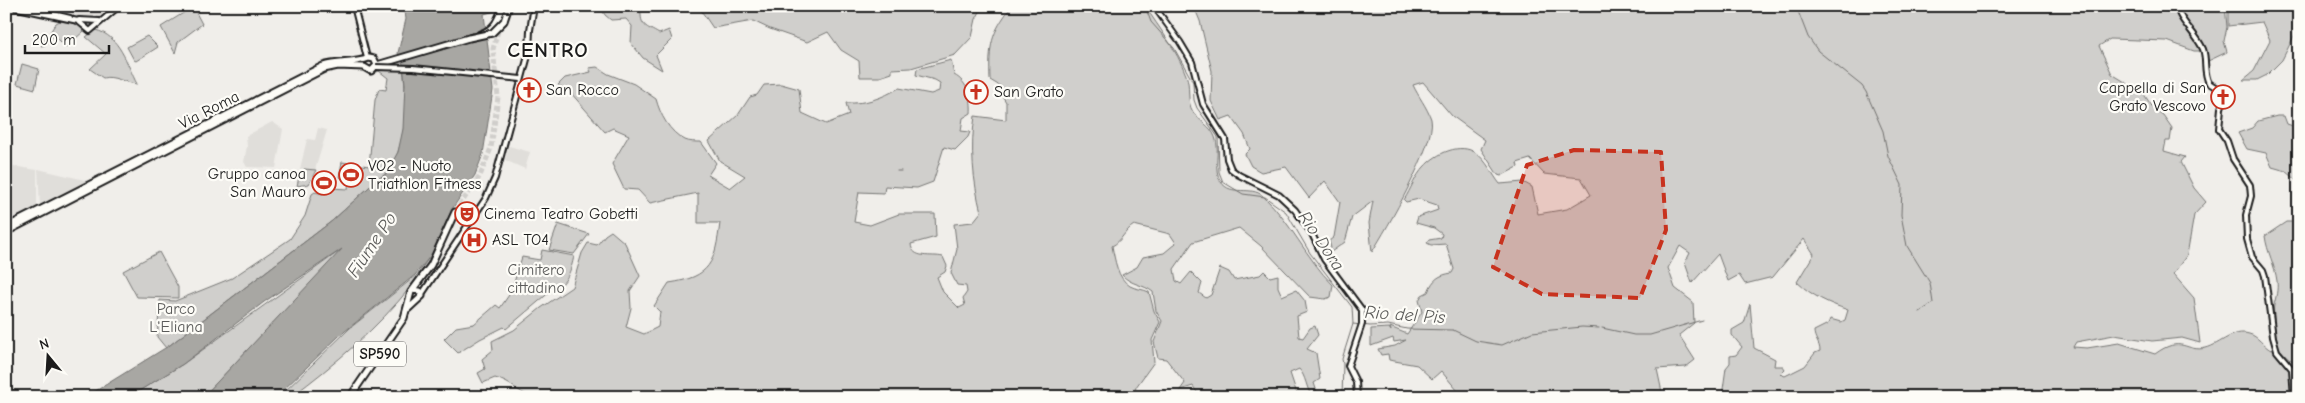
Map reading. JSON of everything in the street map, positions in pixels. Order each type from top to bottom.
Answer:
[{"type":"main road","points":[[371,62],[391,59],[492,32],[502,21],[506,6]]},
{"type":"main road","points":[[469,38],[494,27],[506,6]]},
{"type":"main road","name":"Via Roma","points":[[90,187],[324,69],[342,64],[371,62]]},
{"type":"main road","points":[[6,227],[90,187]]},
{"type":"main road","points":[[6,232],[90,187]]},
{"type":"main road","points":[[415,301],[419,282],[431,265],[455,212]]},
{"type":"main road","name":"SP590","points":[[407,310],[415,301],[420,299],[418,291]]},
{"type":"main road","name":"SP590","points":[[350,397],[404,318],[418,291]]},
{"type":"street","points":[[8,6],[90,24],[104,19],[119,6]]},
{"type":"street","points":[[21,6],[90,24]]},
{"type":"street","points":[[354,6],[371,62],[521,79]]},
{"type":"street","name":"SP590","points":[[418,291],[466,228],[486,198],[495,178],[518,100],[521,79],[529,52],[534,6]]},
{"type":"street","points":[[1154,6],[1192,62],[1203,104],[1225,139],[1227,159],[1231,169],[1279,195],[1295,210],[1312,234],[1324,259],[1362,310],[1362,325],[1350,360],[1350,370],[1357,387],[1357,397]]},
{"type":"street","points":[[2177,6],[2178,16],[2189,26],[2203,49],[2208,83],[2226,94],[2221,108],[2219,129],[2227,141],[2233,159],[2250,185],[2251,196],[2246,215],[2249,247],[2252,257],[2266,276],[2273,337],[2277,351],[2292,369],[2294,397]]},
{"type":"highlighted area","points":[[1574,150],[1661,152],[1666,230],[1640,298],[1542,294],[1493,267],[1527,165]]},
{"type":"shaded area","points":[[79,6],[111,6],[102,14],[103,17],[95,21],[72,14]]},
{"type":"shaded area","points":[[272,122],[283,129],[276,168],[247,167],[244,162],[247,146],[246,136]]},
{"type":"shaded area","points":[[318,128],[327,130],[315,170],[300,169],[307,139],[315,140]]},
{"type":"shaded area","points":[[509,146],[530,152],[525,169],[505,160]]},
{"type":"shaded area","points":[[6,165],[37,170],[37,207],[6,223]]},
{"type":"shaded area","points":[[38,169],[89,181],[40,206]]},
{"type":"green space","points":[[600,6],[614,6],[616,9],[641,9],[643,23],[647,27],[659,34],[669,30],[672,39],[656,55],[662,70],[643,58],[631,43],[632,26],[626,19],[611,20],[605,15]]},
{"type":"green space","points":[[698,6],[983,6],[976,19],[972,37],[955,55],[911,68],[892,69],[892,73],[880,77],[860,77],[859,61],[841,50],[828,32],[807,42],[753,21],[713,28]]},
{"type":"green space","points":[[1012,6],[1145,6],[1173,48],[1182,66],[1187,79],[1193,112],[1211,130],[1215,137],[1217,143],[1217,171],[1221,182],[1230,189],[1253,191],[1263,196],[1282,217],[1333,285],[1331,297],[1325,299],[1310,297],[1261,246],[1239,228],[1193,242],[1174,269],[1176,281],[1181,284],[1191,272],[1202,283],[1199,293],[1206,298],[1211,295],[1220,268],[1229,272],[1234,280],[1260,275],[1264,271],[1270,277],[1278,275],[1278,287],[1282,296],[1296,290],[1305,301],[1307,312],[1297,316],[1299,337],[1303,338],[1310,328],[1315,326],[1318,335],[1307,349],[1316,353],[1320,379],[1314,383],[1318,395],[1312,397],[1299,369],[1290,373],[1298,397],[1196,397],[1198,394],[1193,386],[1180,390],[1185,383],[1166,359],[1158,358],[1154,342],[1162,321],[1156,311],[1153,292],[1129,281],[1122,275],[1137,267],[1143,257],[1164,253],[1176,243],[1170,234],[1134,225],[1112,246],[1116,263],[1119,274],[1126,283],[1132,287],[1149,292],[1154,311],[1160,322],[1152,340],[1154,362],[1136,387],[1134,397],[531,397],[495,378],[483,383],[478,373],[485,369],[482,359],[493,350],[492,341],[514,330],[541,308],[572,287],[582,253],[588,243],[597,245],[611,231],[625,243],[640,276],[630,291],[631,308],[626,327],[644,334],[658,327],[660,312],[654,306],[669,283],[694,277],[702,272],[713,258],[720,223],[698,223],[698,193],[650,203],[638,190],[624,189],[612,164],[629,135],[613,128],[605,132],[570,92],[558,85],[565,78],[591,72],[589,68],[597,67],[608,74],[634,84],[656,99],[660,111],[674,132],[687,141],[701,142],[716,163],[708,175],[730,188],[745,176],[720,161],[709,141],[738,115],[750,97],[757,95],[764,85],[781,84],[799,89],[802,113],[826,124],[849,115],[846,103],[874,100],[899,88],[931,94],[939,91],[940,83],[916,75],[917,69],[951,60],[954,75],[966,86],[970,97],[971,113],[963,118],[961,131],[970,132],[968,137],[955,150],[944,147],[933,182],[917,188],[885,186],[884,193],[859,192],[854,222],[870,225],[899,214],[935,214],[936,237],[911,244],[912,249],[919,254],[943,257],[947,266],[945,272],[937,277],[943,292],[959,308],[965,305],[963,298],[967,292],[966,286],[957,285],[951,273],[957,249],[954,224],[973,222],[981,212],[973,164],[975,116],[1006,120],[1006,102],[1001,94],[1000,86],[990,80],[990,58],[995,33]]},
{"type":"green space","points":[[1178,6],[2175,6],[2179,17],[2201,51],[2194,51],[2167,41],[2110,39],[2099,46],[2112,74],[2143,93],[2154,109],[2163,115],[2172,128],[2170,141],[2166,141],[2164,151],[2185,157],[2181,162],[2194,188],[2206,202],[2194,215],[2187,255],[2173,274],[2194,298],[2200,343],[2182,338],[2152,341],[2114,335],[2076,342],[2073,347],[2087,348],[2119,343],[2155,354],[2172,345],[2183,345],[2199,349],[2206,348],[2232,335],[2249,334],[2271,350],[2274,346],[2290,369],[2291,397],[1717,397],[1714,394],[1722,392],[1726,368],[1730,363],[1730,356],[1736,355],[1742,347],[1732,335],[1732,330],[1744,323],[1750,304],[1754,348],[1775,359],[1774,366],[1783,366],[1785,369],[1780,374],[1785,376],[1805,366],[1815,353],[1820,351],[1814,331],[1828,324],[1830,319],[1841,322],[1845,320],[1848,310],[1821,299],[1797,282],[1814,254],[1804,239],[1773,277],[1745,284],[1739,275],[1728,281],[1718,254],[1692,283],[1685,263],[1690,253],[1680,246],[1668,268],[1675,288],[1693,302],[1694,323],[1679,335],[1695,360],[1686,367],[1657,369],[1663,397],[1463,397],[1441,371],[1432,379],[1417,365],[1389,360],[1388,354],[1381,355],[1378,349],[1395,346],[1406,340],[1394,342],[1393,338],[1371,346],[1371,329],[1389,328],[1391,331],[1390,327],[1407,334],[1422,312],[1419,300],[1422,295],[1428,292],[1437,278],[1452,273],[1454,269],[1446,244],[1431,245],[1427,243],[1429,240],[1441,238],[1442,234],[1434,228],[1416,223],[1418,217],[1438,210],[1437,205],[1419,199],[1406,202],[1404,200],[1413,183],[1421,171],[1435,157],[1456,149],[1470,150],[1483,160],[1500,184],[1523,182],[1532,187],[1538,214],[1567,209],[1591,195],[1581,178],[1544,174],[1530,159],[1517,163],[1518,167],[1501,176],[1498,175],[1481,149],[1485,140],[1452,116],[1423,82],[1413,85],[1431,119],[1431,130],[1419,165],[1409,186],[1372,252],[1369,223],[1373,201],[1352,217],[1345,242],[1324,257],[1322,254],[1331,248],[1329,241],[1334,237],[1340,202],[1325,181],[1309,198],[1286,167],[1261,172],[1251,166],[1245,154],[1250,149],[1244,134],[1231,116],[1220,120],[1211,101],[1212,71],[1200,21],[1195,9],[1182,11]]},
{"type":"green space","points":[[2177,6],[2225,6],[2227,27],[2224,41],[2227,52],[2206,62],[2202,46]]},
{"type":"green space","points":[[2228,6],[2299,6],[2299,26],[2282,60],[2267,75],[2257,80],[2243,80],[2254,71],[2270,40],[2262,22],[2228,26]]},
{"type":"green space","points":[[193,7],[202,24],[178,42],[175,53],[161,27]]},
{"type":"green space","points":[[60,21],[80,25],[84,31],[66,47],[54,35],[45,45],[41,46],[56,23]]},
{"type":"green space","points":[[95,30],[104,33],[117,44],[137,84],[107,77],[103,78],[90,69],[106,54],[86,37]]},
{"type":"green space","points":[[147,36],[158,47],[136,61],[127,47]]},
{"type":"green space","points":[[22,64],[39,69],[35,89],[17,84]]},
{"type":"green space","name":"Parco L'Eliana","points":[[377,68],[403,70],[405,82],[405,113],[400,145],[395,160],[388,171],[332,221],[166,348],[157,337],[160,300],[175,301],[232,278],[290,239],[305,216],[312,194],[315,192],[322,194],[330,188],[348,189],[349,179],[339,177],[342,162],[369,166],[375,100],[379,89],[386,90],[388,78],[379,71],[370,75],[370,72]]},
{"type":"green space","points":[[2284,116],[2287,124],[2299,128],[2299,182],[2286,171],[2272,167],[2266,153],[2247,149],[2238,133],[2252,128],[2258,121]]},
{"type":"green space","points":[[304,169],[316,170],[309,184],[297,186],[299,177],[304,177]]},
{"type":"green space","points":[[2286,222],[2299,222],[2299,397],[2295,397],[2294,362],[2279,348],[2275,338],[2274,308],[2277,281],[2265,236]]},
{"type":"green space","points":[[558,224],[589,234],[574,254],[549,250]]},
{"type":"green space","points":[[345,247],[203,397],[129,397],[183,364]]},
{"type":"green space","name":"Cimitero cittadino","points":[[542,250],[574,256],[570,272],[565,281],[506,329],[504,327],[480,339],[458,353],[444,339],[456,327],[474,324],[496,305],[500,308],[511,292],[522,257],[540,260]]},
{"type":"green space","points":[[159,252],[178,287],[178,298],[137,297],[123,271]]},
{"type":"green space","points":[[430,256],[421,275],[370,331],[291,397],[279,397],[350,328],[417,275]]},
{"type":"water","name":"Fiume Po","points":[[404,6],[500,6],[495,11],[484,14],[493,90],[483,154],[475,175],[452,209],[431,255],[415,275],[339,336],[276,397],[203,397],[342,249],[264,302],[183,364],[129,397],[86,397],[170,345],[332,221],[378,179],[385,175],[398,152],[403,129],[405,84],[403,64],[398,53],[406,19]]},
{"type":"waterway","name":"Rio Dora","points":[[1145,6],[1151,22],[1174,48],[1193,82],[1194,100],[1197,108],[1218,137],[1219,172],[1223,182],[1243,194],[1265,197],[1286,212],[1310,253],[1352,307],[1353,324],[1342,359],[1342,397]]},
{"type":"waterway","points":[[1796,6],[1808,37],[1818,51],[1862,86],[1883,131],[1888,156],[1902,185],[1901,215],[1907,246],[1930,283],[1933,303],[1920,312]]},
{"type":"waterway","points":[[1602,328],[1634,335],[1650,335],[1702,320]]},
{"type":"waterway","name":"Rio del Pis","points":[[1353,324],[1370,326],[1388,325],[1407,329],[1453,330],[1476,341],[1502,345],[1532,332],[1582,327],[1599,328]]},
{"type":"tunnel","points":[[455,212],[480,176],[491,148],[498,97],[493,49],[500,24]]},
{"type":"place","name":"San Rocco","points":[[529,90]]},
{"type":"place","name":"San Grato","points":[[976,92]]},
{"type":"place","name":"Cappella di San Grato Vescovo","points":[[2223,97]]},
{"type":"place","name":"VO2 - Nuoto Triathlon Fitness","points":[[351,175]]},
{"type":"place","name":"Gruppo canoa San Mauro","points":[[324,183]]},
{"type":"place","name":"Cinema Teatro Gobetti","points":[[467,214]]},
{"type":"place","name":"ASL TO4","points":[[474,240]]},
{"type":"district","name":"CENTRO","points":[[548,50]]}]
